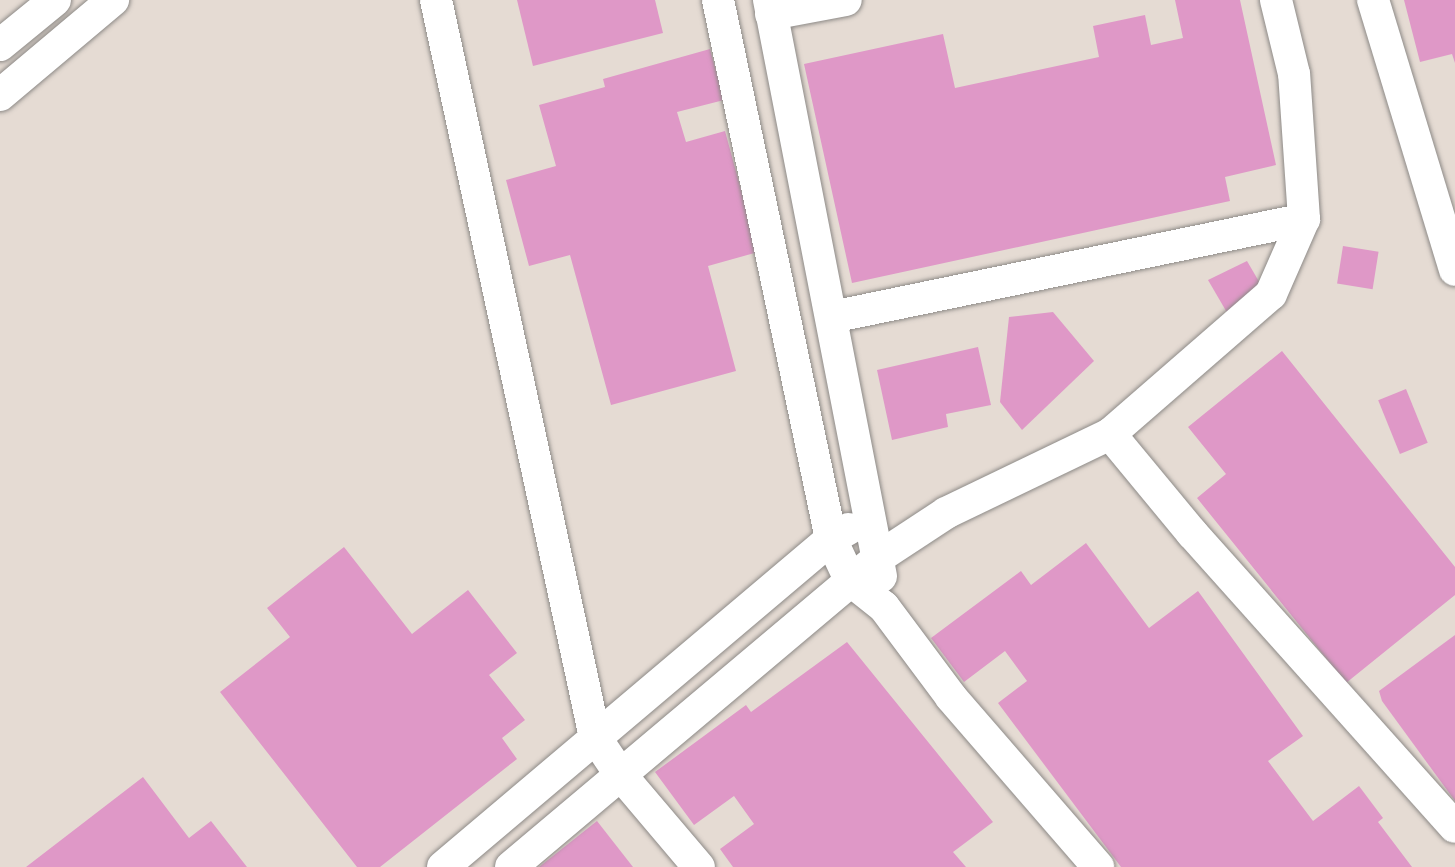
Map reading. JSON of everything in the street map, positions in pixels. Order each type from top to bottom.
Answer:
[{"type":"street","points":[[0,46],[55,0]]},
{"type":"street","points":[[0,95],[113,0]]},
{"type":"street","points":[[436,0],[595,737],[620,774],[699,867]]},
{"type":"street","points":[[718,0],[831,539],[850,580],[884,607],[951,698],[1098,867]]},
{"type":"street","points":[[846,0],[770,7],[879,557],[884,607]]},
{"type":"street","points":[[511,867],[879,557],[926,524],[1110,434],[1271,294],[1304,219],[1294,74],[1276,0]]},
{"type":"street","points":[[1373,0],[1455,270]]},
{"type":"street","points":[[832,317],[1304,219]]},
{"type":"street","points":[[1110,434],[1192,533],[1455,827]]},
{"type":"street","points":[[443,867],[831,539],[869,517],[926,524]]},
{"type":"shaded area","points":[[0,0],[1455,0],[1455,867],[0,867]]},
{"type":"building","points":[[517,0],[655,0],[663,33],[533,66]]},
{"type":"building","points":[[1175,0],[1240,0],[1276,165],[1225,177],[1230,201],[852,283],[804,64],[943,34],[955,88],[1099,57],[1093,26],[1145,15],[1151,45],[1183,38]]},
{"type":"building","points":[[1404,0],[1455,0],[1455,63],[1452,54],[1420,62]]},
{"type":"building","points":[[710,49],[724,100],[677,112],[686,142],[725,131],[758,252],[708,266],[736,371],[611,405],[570,255],[529,266],[506,180],[556,166],[539,105],[605,87],[603,79]]},
{"type":"building","points":[[1343,246],[1379,252],[1373,289],[1337,284]]},
{"type":"building","points":[[1247,261],[1261,285],[1229,316],[1208,280]]},
{"type":"building","points":[[1053,312],[1094,361],[1022,430],[1000,402],[1009,317]]},
{"type":"building","points":[[978,347],[991,405],[946,414],[948,427],[892,440],[877,370]]},
{"type":"building","points":[[1282,351],[1455,567],[1455,595],[1346,683],[1197,498],[1226,474],[1188,427]]},
{"type":"building","points":[[1406,389],[1428,443],[1400,454],[1378,400]]},
{"type":"building","points":[[1086,543],[1149,628],[1198,591],[1303,736],[1268,761],[1313,821],[1359,786],[1383,818],[1378,822],[1412,867],[1121,867],[998,703],[1027,681],[1005,651],[964,682],[931,638],[1021,571],[1031,585]]},
{"type":"building","points":[[344,547],[412,634],[468,590],[517,653],[489,675],[525,720],[502,738],[517,759],[380,867],[357,867],[220,692],[290,637],[267,608]]},
{"type":"building","points":[[1455,635],[1455,801],[1382,701],[1379,691]]},
{"type":"building","points":[[847,642],[993,822],[953,852],[966,867],[733,867],[720,849],[754,824],[734,796],[694,825],[655,772],[746,705],[751,712]]},
{"type":"building","points":[[143,777],[189,838],[211,821],[247,867],[26,867]]},
{"type":"building","points":[[597,821],[633,867],[539,867]]}]
